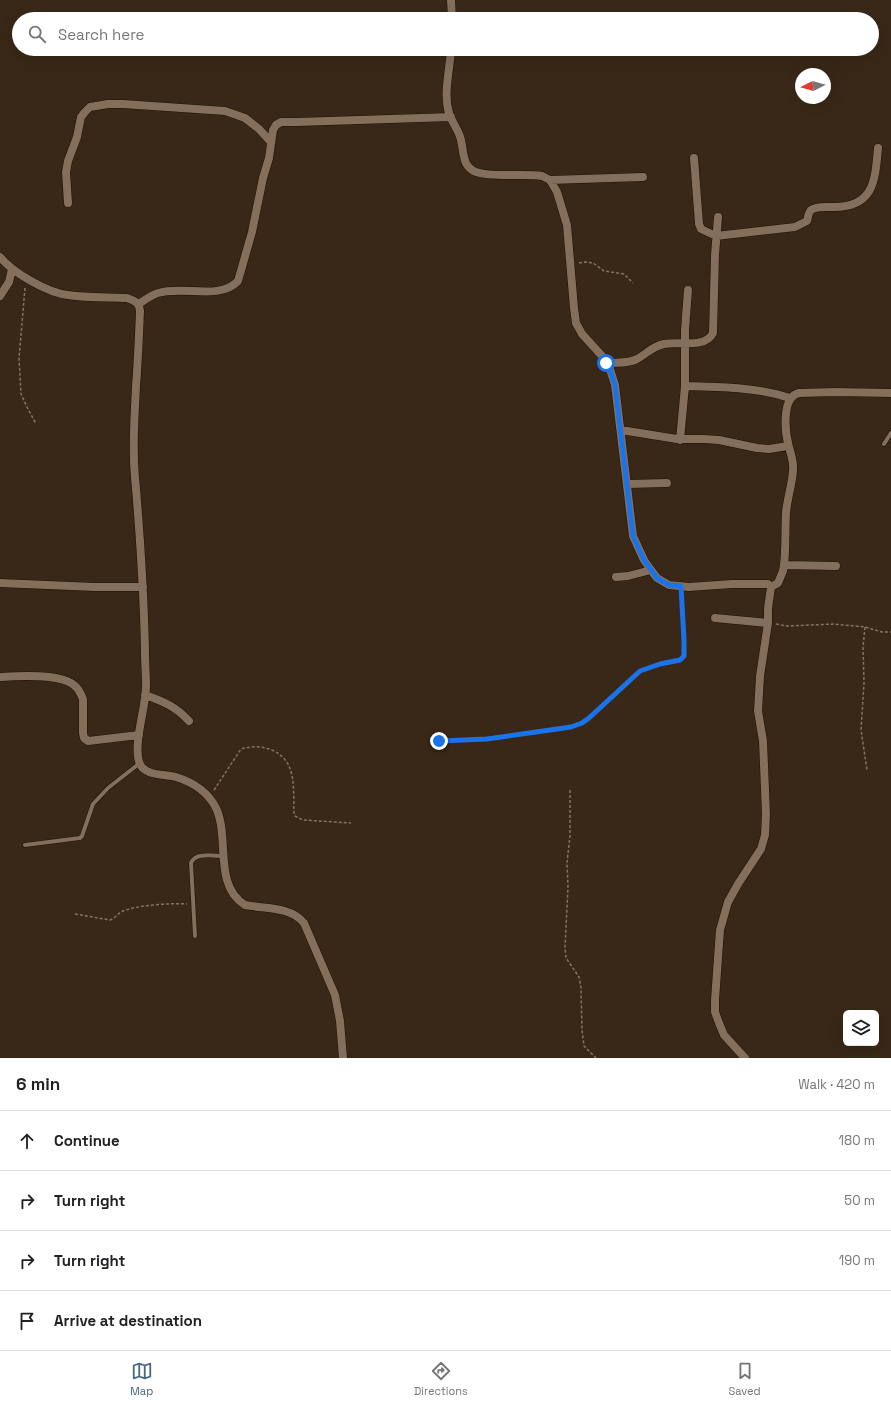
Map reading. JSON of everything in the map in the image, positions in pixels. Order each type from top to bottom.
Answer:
[{"type":"street","points":[[451,0],[452,12]]},
{"type":"street","points":[[450,56],[447,77],[449,112],[458,131],[463,158],[468,166],[475,171],[486,174],[535,175],[542,176],[550,180],[643,177]]},
{"type":"street","points":[[68,203],[66,172],[68,161],[77,137],[81,117],[90,107],[108,104],[130,104],[225,111],[245,118],[259,129],[271,142]]},
{"type":"street","points":[[139,304],[158,293],[175,291],[223,290],[232,287],[238,281],[252,232],[263,178],[269,158],[273,130],[276,125],[281,122],[451,117]]},
{"type":"street","points":[[694,158],[699,224],[701,229],[716,236],[795,227],[807,221],[808,213],[814,208],[850,206],[858,203],[864,198],[873,181],[876,170],[878,148]]},
{"type":"street","points":[[550,180],[557,192],[567,225],[576,323],[582,334],[609,366],[615,385],[633,536],[644,560],[657,578],[669,585],[768,584],[771,587]]},
{"type":"street","points":[[606,363],[632,361],[653,348],[664,344],[704,342],[710,338],[713,333],[718,217]]},
{"type":"street","points":[[0,257],[5,264],[26,278],[45,287],[68,295],[127,298],[136,301],[139,304],[140,311],[134,423],[134,459],[143,587],[145,695],[137,747],[140,763],[146,770],[176,777],[195,785],[211,799],[219,818],[225,873],[230,887],[240,902],[245,905],[290,912],[304,923],[335,995],[340,1021],[343,1058]]},
{"type":"street","points":[[0,296],[9,282],[12,269]]},
{"type":"street","points":[[680,440],[685,386],[684,343],[688,290]]},
{"type":"street","points":[[685,386],[774,392],[790,398]]},
{"type":"street","points":[[771,587],[778,583],[784,571],[786,514],[788,494],[794,470],[792,456],[788,446],[786,418],[787,404],[790,398],[794,394],[799,393],[891,393]]},
{"type":"street","points":[[621,430],[680,440],[704,438],[757,448],[769,449],[788,446]]},
{"type":"street","points":[[627,484],[667,483]]},
{"type":"street","points":[[784,565],[836,566]]},
{"type":"street","points":[[616,577],[628,576],[651,570]]},
{"type":"street","points":[[0,583],[95,587],[143,587]]},
{"type":"street","points":[[746,1058],[724,1035],[718,1023],[714,1000],[720,930],[728,902],[741,878],[761,849],[765,834],[766,814],[763,741],[758,711],[760,676],[768,623],[768,608],[771,587]]},
{"type":"street","points":[[715,618],[768,623]]},
{"type":"street","points":[[0,677],[38,676],[74,684],[83,699],[83,733],[84,738],[88,740],[139,735]]},
{"type":"street","points":[[145,695],[179,710],[189,721]]},
{"type":"lane","points":[[884,444],[891,433]]},
{"type":"lane","points":[[25,845],[76,839],[82,836],[93,804],[108,788],[140,763]]},
{"type":"lane","points":[[195,936],[190,866],[192,860],[198,856],[223,856]]},
{"type":"path","points":[[571,264],[585,262],[593,263],[604,271],[624,274],[633,283]]},
{"type":"path","points":[[26,278],[19,358],[21,394],[36,424]]},
{"type":"path","points":[[439,741],[487,739],[571,727],[582,723],[640,671],[660,664],[680,660],[684,656],[685,651],[681,586]]},
{"type":"path","points":[[768,623],[787,626],[834,624],[865,627],[882,632],[891,632]]},
{"type":"path","points":[[865,627],[863,647],[864,683],[861,730],[867,770]]},
{"type":"path","points":[[211,799],[216,786],[241,749],[257,747],[268,748],[278,753],[286,761],[291,770],[295,816],[303,820],[351,823]]},
{"type":"path","points":[[570,790],[570,836],[567,862],[565,948],[566,958],[579,977],[584,1046],[596,1058]]},
{"type":"path","points":[[74,914],[110,920],[114,919],[119,912],[124,910],[157,905],[193,904]]},
{"type":"route","points":[[439,741],[487,739],[571,727],[582,723],[589,718],[640,671],[660,664],[680,660],[684,656],[685,651],[681,586],[669,585],[657,578],[644,560],[633,536],[615,385],[609,366],[606,363]]}]
